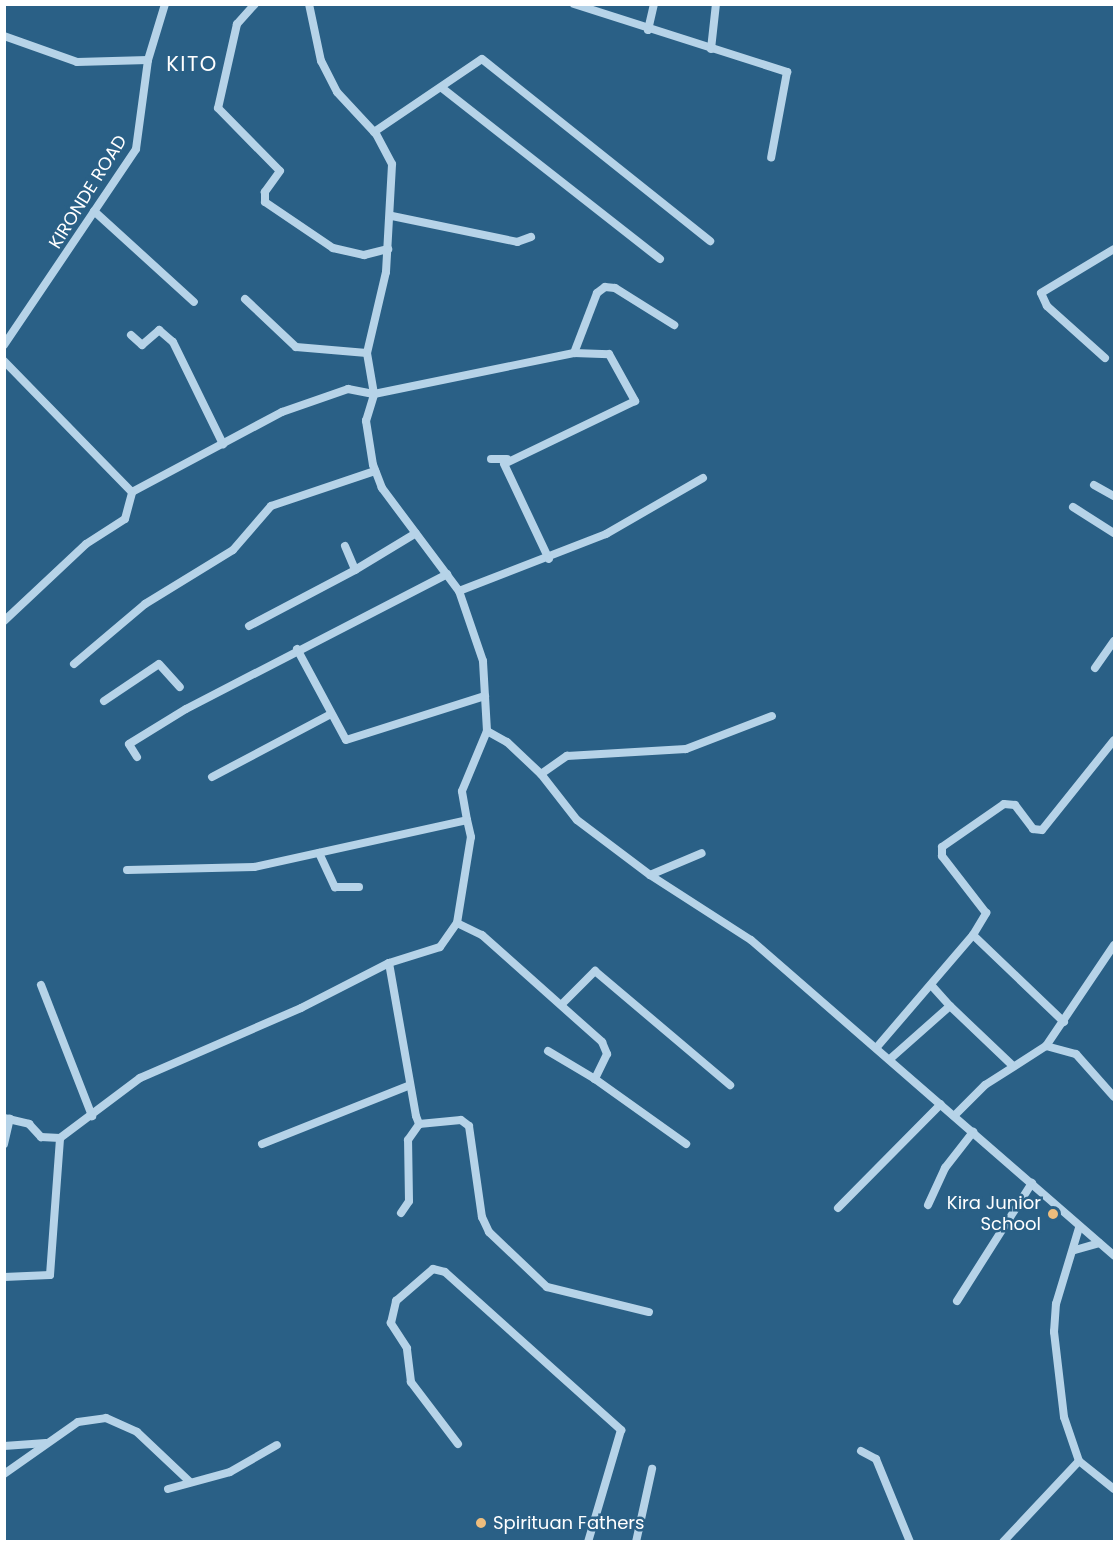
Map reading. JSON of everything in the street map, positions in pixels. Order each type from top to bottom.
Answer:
[{"type":"street","name":"KIRONDE ROAD","points":[[4,345],[136,149],[148,60],[165,4]]},
{"type":"street","points":[[255,4],[237,24],[218,108],[280,171],[265,192],[265,202],[333,248],[364,255],[388,249]]},
{"type":"street","points":[[4,1144],[7,1118],[29,1124],[41,1137],[60,1138],[140,1078],[301,1008],[389,963],[440,947],[457,923],[471,837],[462,791],[487,730],[483,662],[459,591],[416,533],[375,471],[366,421],[374,394],[367,353],[388,249],[392,216],[392,164],[374,132],[336,92],[321,61],[309,4]]},
{"type":"street","points":[[574,4],[648,30],[787,72],[771,158]]},
{"type":"street","points":[[648,30],[654,4]]},
{"type":"street","points":[[711,49],[716,4]]},
{"type":"street","points":[[4,36],[77,62],[148,60]]},
{"type":"street","points":[[374,132],[482,59],[710,241]]},
{"type":"street","points":[[442,88],[660,259]]},
{"type":"street","points":[[94,211],[194,302]]},
{"type":"street","points":[[392,216],[517,242],[531,237]]},
{"type":"street","points":[[1105,358],[1041,296],[1114,249]]},
{"type":"street","points":[[574,353],[597,293],[605,287],[615,288],[674,325]]},
{"type":"street","points":[[245,299],[296,347],[367,353]]},
{"type":"street","points":[[131,335],[142,345],[159,330],[173,342],[201,391],[223,444]]},
{"type":"street","points":[[4,621],[86,544],[125,519],[132,492],[282,412],[348,390],[374,394],[574,353],[609,354],[634,401],[507,459],[491,459]]},
{"type":"street","points":[[4,361],[132,492]]},
{"type":"street","points":[[507,459],[504,469],[549,559]]},
{"type":"street","points":[[74,664],[145,604],[233,550],[271,506],[375,471]]},
{"type":"street","points":[[459,591],[549,559],[606,534],[703,478]]},
{"type":"street","points":[[1094,485],[1114,496]]},
{"type":"street","points":[[1073,507],[1114,534]]},
{"type":"street","points":[[249,626],[355,570],[416,533]]},
{"type":"street","points":[[345,546],[355,570]]},
{"type":"street","points":[[137,757],[129,744],[297,649],[447,574]]},
{"type":"street","points":[[1095,668],[1114,641]]},
{"type":"street","points":[[297,649],[329,715],[346,740],[485,696]]},
{"type":"street","points":[[104,701],[159,664],[180,687]]},
{"type":"street","points":[[213,777],[329,715]]},
{"type":"street","points":[[541,774],[567,756],[686,749],[772,716]]},
{"type":"street","points":[[487,730],[507,742],[541,774],[577,820],[650,875],[719,915],[877,1047],[1032,1183],[1079,1228],[1114,1256]]},
{"type":"street","points":[[877,1047],[932,986],[973,935],[986,912],[942,856],[945,842],[1010,803],[1033,829],[1042,830],[1114,740]]},
{"type":"street","points":[[126,870],[254,867],[467,820]]},
{"type":"street","points":[[319,853],[335,887],[359,886]]},
{"type":"street","points":[[650,875],[702,853]]},
{"type":"street","points":[[457,923],[482,935],[562,1004],[606,1048],[595,1078]]},
{"type":"street","points":[[973,935],[1064,1022]]},
{"type":"street","points":[[954,1116],[1013,1066],[1046,1046],[1114,945]]},
{"type":"street","points":[[389,963],[401,1009],[408,1086],[419,1124]]},
{"type":"street","points":[[562,1004],[595,971],[730,1085]]},
{"type":"street","points":[[41,985],[92,1116]]},
{"type":"street","points":[[932,986],[1013,1066]]},
{"type":"street","points":[[890,1059],[951,1006]]},
{"type":"street","points":[[1046,1046],[1076,1054],[1114,1097]]},
{"type":"street","points":[[548,1051],[595,1078],[686,1144]]},
{"type":"street","points":[[262,1144],[408,1086]]},
{"type":"street","points":[[838,1208],[941,1104]]},
{"type":"street","points":[[419,1124],[466,1122],[483,1224],[547,1287],[649,1312]]},
{"type":"street","points":[[401,1213],[409,1202],[408,1140],[419,1124]]},
{"type":"street","points":[[928,1205],[945,1168],[972,1132]]},
{"type":"street","points":[[4,1277],[50,1275],[60,1138]]},
{"type":"street","points":[[957,1301],[1032,1183]]},
{"type":"street","points":[[1079,1228],[1075,1250],[1056,1304],[1054,1347],[1064,1417],[1079,1461],[1114,1488]]},
{"type":"street","points":[[1075,1250],[1098,1243]]},
{"type":"street","points":[[458,1444],[411,1382],[407,1348],[391,1323],[396,1301],[433,1269],[445,1272],[621,1430],[588,1542]]},
{"type":"street","points":[[4,1474],[78,1422],[116,1419],[137,1432],[190,1482]]},
{"type":"street","points":[[4,1446],[48,1443]]},
{"type":"street","points":[[168,1489],[230,1472],[277,1445]]},
{"type":"street","points":[[861,1451],[876,1460],[910,1542]]},
{"type":"street","points":[[1003,1542],[1079,1461]]},
{"type":"street","points":[[636,1542],[652,1470]]},
{"type":"place","name":"Kira Junior School","points":[[1053,1214]]},
{"type":"place","name":"Spirituan Fathers","points":[[481,1523]]},
{"type":"district","name":"KITO","points":[[192,64]]}]
